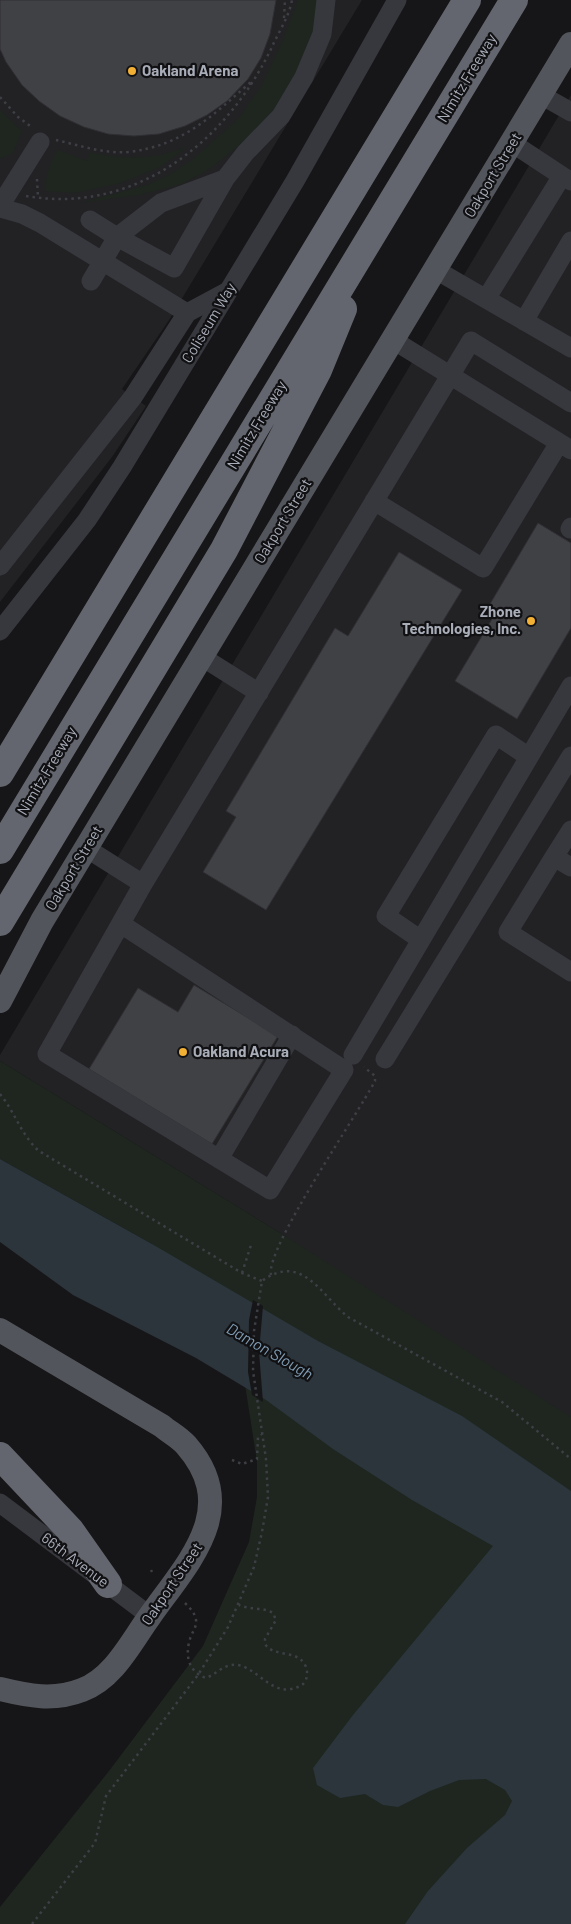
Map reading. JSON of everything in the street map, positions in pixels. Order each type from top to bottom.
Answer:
[{"type":"highway","points":[[0,774],[467,0]]},
{"type":"highway","name":"Nimitz Freeway","points":[[0,850],[514,0]]},
{"type":"highway","points":[[0,922],[228,542],[318,370],[378,226]]},
{"type":"highway","points":[[0,1456],[70,1530],[108,1584]]},
{"type":"main road","name":"Oakport Street","points":[[0,1001],[42,921],[571,44]]},
{"type":"main road","name":"Oakport Street","points":[[0,1330],[162,1426],[185,1444],[200,1464],[208,1487],[210,1514],[203,1538],[188,1564],[123,1657],[104,1676],[84,1690],[65,1696],[41,1697],[0,1689]]},
{"type":"street","points":[[90,220],[117,238],[174,268],[224,179],[246,152],[281,116],[304,77],[322,34],[326,0]]},
{"type":"street","name":"Coliseum Way","points":[[0,631],[87,520],[122,467],[295,181],[397,0]]},
{"type":"street","points":[[541,95],[571,112]]},
{"type":"street","points":[[43,137],[2,208],[22,214],[40,223],[187,314]]},
{"type":"street","points":[[486,299],[567,178],[512,143]]},
{"type":"street","points":[[91,281],[117,238],[160,203],[224,179]]},
{"type":"street","points":[[524,321],[571,241]]},
{"type":"street","points":[[436,270],[571,348]]},
{"type":"street","points":[[0,566],[134,397],[187,314],[229,290]]},
{"type":"street","points":[[374,501],[483,568],[565,447],[393,340]]},
{"type":"street","points":[[121,924],[344,1070],[270,1190],[47,1054],[143,884],[471,341],[571,404]]},
{"type":"street","points":[[202,657],[259,693]]},
{"type":"street","points":[[353,1055],[571,686]]},
{"type":"street","points":[[421,940],[386,916],[496,735],[529,757]]},
{"type":"street","points":[[385,1059],[571,756]]},
{"type":"street","points":[[571,830],[508,932],[571,972]]},
{"type":"street","points":[[86,848],[143,884]]},
{"type":"street","points":[[554,857],[571,867]]},
{"type":"street","points":[[219,1158],[292,1035]]},
{"type":"street","name":"66th Avenue","points":[[0,1503],[150,1616]]},
{"type":"path","points":[[284,21],[285,0]]},
{"type":"path","points":[[2,208],[14,194],[66,200],[100,195],[158,175],[186,157],[212,134],[236,106],[255,78],[284,21],[292,0]]},
{"type":"path","points":[[0,97],[18,117],[43,137],[100,150],[126,152],[156,146],[184,136],[208,119],[255,78]]},
{"type":"path","points":[[36,189],[38,198]]},
{"type":"path","points":[[271,1275],[270,1270],[277,1247],[375,1080],[374,1076],[362,1064],[362,1060],[353,1055]]},
{"type":"path","points":[[0,1094],[12,1110],[30,1144],[39,1151],[242,1273],[262,1281]]},
{"type":"path","points":[[242,1273],[251,1245]]},
{"type":"path","points":[[32,1924],[95,1842],[106,1796],[198,1675],[228,1627],[254,1567],[268,1497],[266,1459],[255,1388],[252,1351],[262,1281],[271,1275],[286,1272],[298,1272],[307,1276],[334,1306],[348,1317],[502,1402],[571,1459]]},
{"type":"path","points":[[232,1460],[242,1464],[257,1459],[258,1437],[263,1433]]},
{"type":"path","points":[[185,1603],[193,1612],[197,1622],[189,1643],[188,1661],[191,1668],[198,1675],[206,1678],[230,1665],[238,1665],[278,1688],[293,1689],[305,1682],[307,1673],[305,1664],[299,1658],[271,1650],[265,1644],[265,1639],[276,1620],[273,1613],[269,1610],[252,1609],[238,1604]]},
{"type":"shaded area","points":[[0,0],[362,0],[169,320],[122,389],[146,406],[112,457],[0,602]]},
{"type":"shaded area","points":[[298,0],[322,0],[315,39],[284,102],[242,143],[211,168],[182,184],[139,195],[80,203],[147,185],[169,175],[192,160],[239,118],[262,85],[283,40]]},
{"type":"shaded area","points":[[571,95],[571,1433],[277,1231],[0,1061],[0,1055]]},
{"type":"shaded area","points":[[0,110],[22,131],[13,153],[0,159]]},
{"type":"shaded area","points":[[188,146],[160,167],[121,183],[75,193],[45,191],[48,170],[58,150],[87,161],[90,153],[116,157],[140,157],[163,154]]},
{"type":"shaded area","points":[[0,1061],[277,1231],[571,1417],[571,1924],[0,1924],[0,1907],[109,1771],[203,1646],[249,1542],[257,1497],[257,1462],[242,1365],[152,1244],[0,1159]]},
{"type":"water","name":"Damon Slough","points":[[0,1159],[152,1244],[318,1341],[462,1416],[571,1491],[571,1924],[405,1924],[428,1891],[467,1848],[505,1815],[512,1801],[505,1790],[486,1779],[459,1780],[430,1791],[398,1807],[383,1805],[365,1794],[340,1798],[317,1785],[313,1768],[353,1715],[493,1546],[412,1500],[333,1449],[266,1400],[196,1358],[73,1295],[0,1242]]},
{"type":"pier","points":[[253,1300],[263,1306],[259,1352],[263,1402],[252,1395],[248,1372],[249,1320]]},
{"type":"building","name":"Oakland Arena","points":[[0,0],[276,0],[270,34],[261,58],[248,79],[227,101],[207,115],[185,126],[159,134],[134,136],[108,134],[84,127],[60,116],[39,101],[22,85],[6,62],[0,49]]},
{"type":"building","name":"Zhone Technologies, Inc.","points":[[538,523],[571,543],[571,628],[517,719],[455,681],[495,614],[487,609]]},
{"type":"building","points":[[399,552],[462,590],[266,910],[203,872],[236,817],[226,811],[335,628],[348,636]]},
{"type":"building","name":"Oakland Acura","points":[[194,985],[278,1036],[212,1144],[89,1069],[138,988],[178,1012]]},
{"type":"place","name":"Oakland Arena","points":[[132,71]]},
{"type":"place","name":"Zhone Technologies, Inc.","points":[[531,621]]},
{"type":"place","name":"Oakland Acura","points":[[183,1052]]}]
